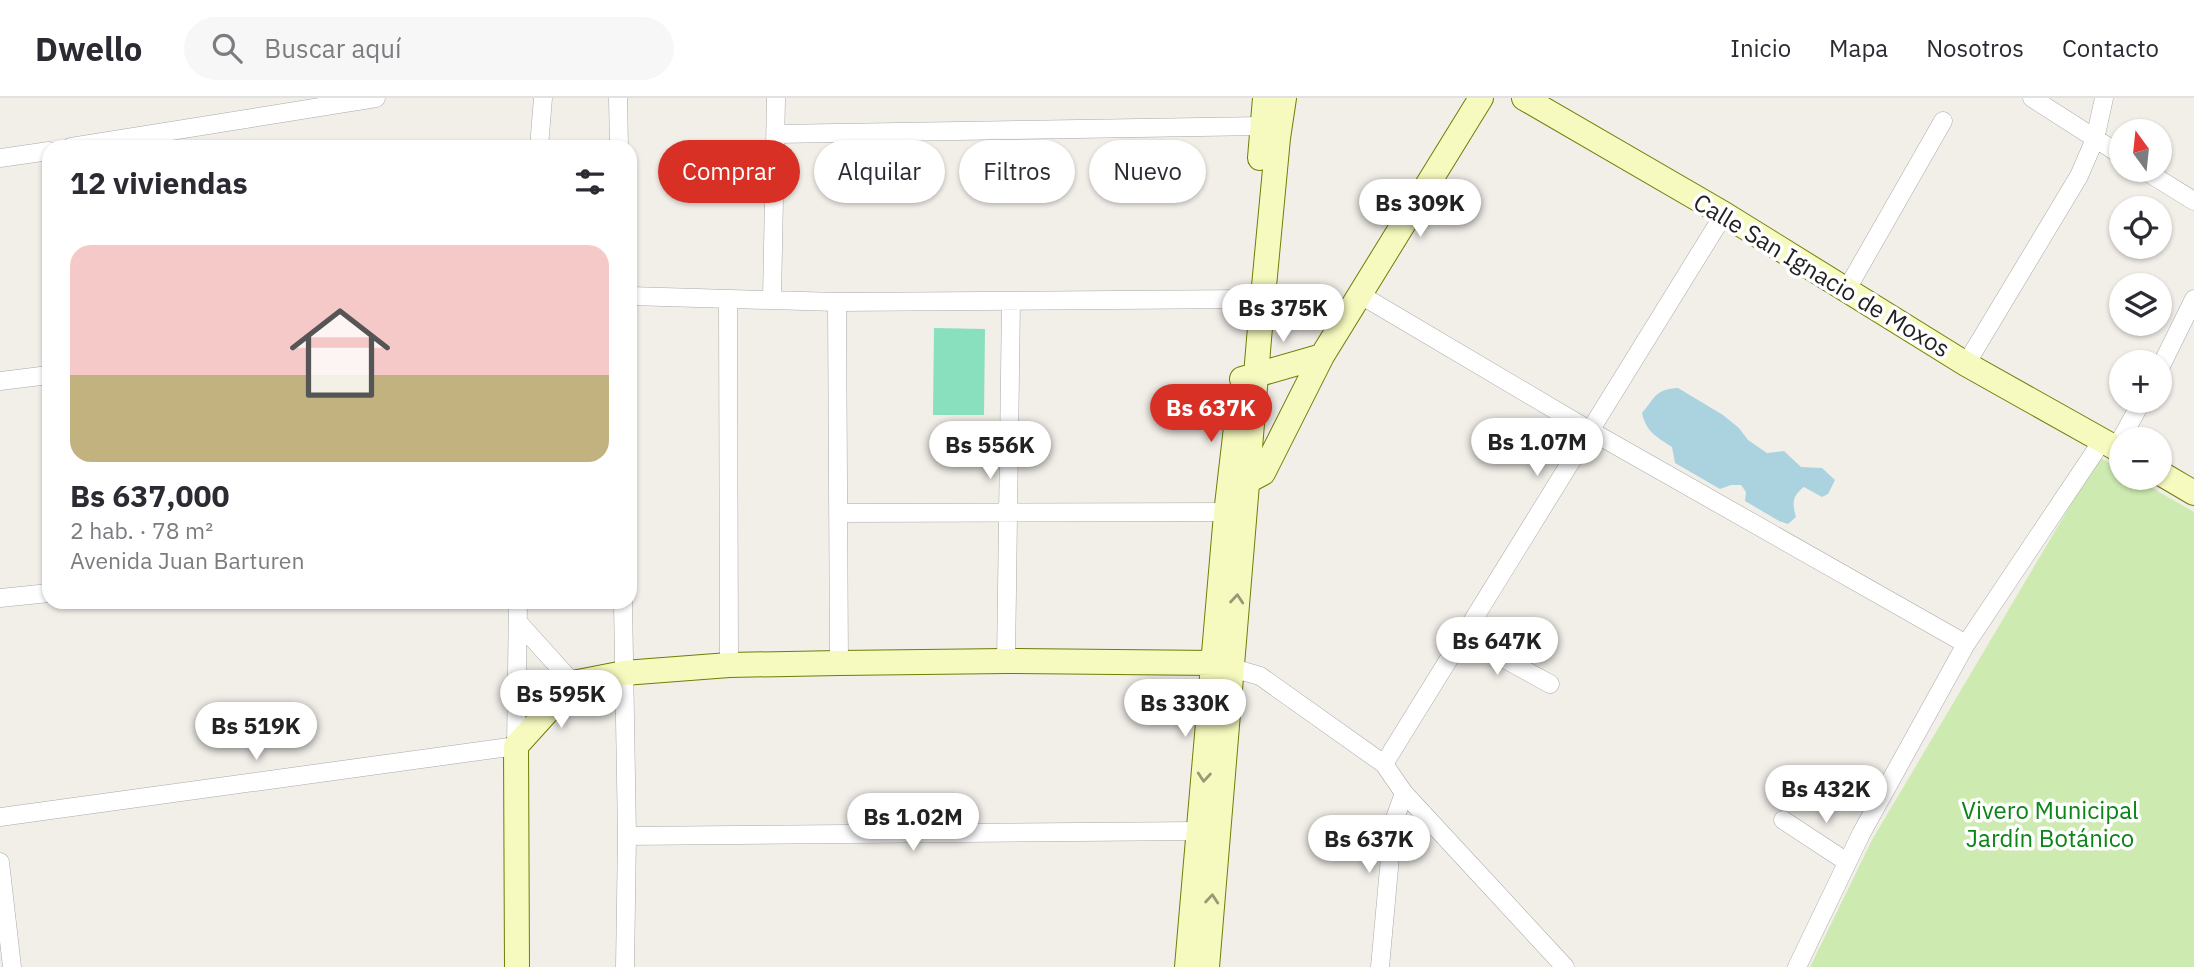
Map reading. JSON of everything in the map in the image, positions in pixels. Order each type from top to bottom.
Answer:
[{"type":"street","points":[[115,140],[376,98]]},
{"type":"street","points":[[540,140],[543,98]]},
{"type":"street","points":[[618,98],[619,140]]},
{"type":"street","points":[[772,298],[776,98]]},
{"type":"street","points":[[1249,377],[1247,299],[1265,98]]},
{"type":"street","points":[[1207,967],[1223,666],[1236,513],[1249,377],[1284,98]]},
{"type":"street","points":[[1239,480],[1263,473],[1322,356],[1481,98]]},
{"type":"street","name":"Calle San Ignacio de Moxos","points":[[1524,98],[1724,214],[1966,363],[2109,445]]},
{"type":"street","points":[[2032,98],[2109,148]]},
{"type":"street","points":[[1966,363],[2079,176],[2095,139],[2104,98]]},
{"type":"street","points":[[1847,289],[1943,121]]},
{"type":"street","points":[[776,134],[1262,126]]},
{"type":"street","points":[[0,159],[42,152]]},
{"type":"street","points":[[2163,182],[2194,201]]},
{"type":"street","points":[[1384,764],[1724,214]]},
{"type":"street","points":[[1359,294],[1590,430],[1966,644]]},
{"type":"street","points":[[637,296],[772,298],[837,302],[1247,299]]},
{"type":"street","points":[[728,299],[729,665]]},
{"type":"street","points":[[2169,350],[2194,299]]},
{"type":"street","points":[[1006,661],[1011,301]]},
{"type":"street","points":[[837,302],[839,663]]},
{"type":"street","points":[[1249,377],[1322,356]]},
{"type":"street","points":[[0,381],[42,376]]},
{"type":"street","points":[[1797,967],[1847,862],[1966,644],[2109,452]]},
{"type":"street","points":[[2172,480],[2194,493]]},
{"type":"street","points":[[838,513],[1236,513]]},
{"type":"street","points":[[0,598],[42,594]]},
{"type":"street","points":[[517,967],[518,609]]},
{"type":"street","points":[[623,609],[627,836],[625,967]]},
{"type":"street","points":[[518,622],[573,683]]},
{"type":"street","points":[[1463,636],[1550,684]]},
{"type":"street","points":[[0,817],[516,746],[573,683],[624,673],[729,665],[1006,661],[1223,666],[1260,676],[1384,764],[1404,793],[1564,967]]},
{"type":"street","points":[[1187,967],[1199,831],[1223,666]]},
{"type":"street","points":[[1380,967],[1393,824],[1404,793]]},
{"type":"street","points":[[1783,820],[1847,862]]},
{"type":"street","points":[[627,836],[1199,831]]},
{"type":"street","points":[[0,862],[12,967]]},
{"type":"green space","points":[[934,328],[985,329],[984,415],[933,415]]},
{"type":"green space","name":"Vivero Municipal Jardín Botánico","points":[[2099,457],[2109,463],[2109,490],[2156,490],[2194,512],[2194,967],[1810,967],[1872,840]]},
{"type":"water","points":[[1678,388],[1723,415],[1739,428],[1748,440],[1767,453],[1784,451],[1801,467],[1822,468],[1835,480],[1828,494],[1822,497],[1804,487],[1794,500],[1796,517],[1788,524],[1745,501],[1746,492],[1741,485],[1720,489],[1675,463],[1672,447],[1649,429],[1642,413],[1660,392]]}]
